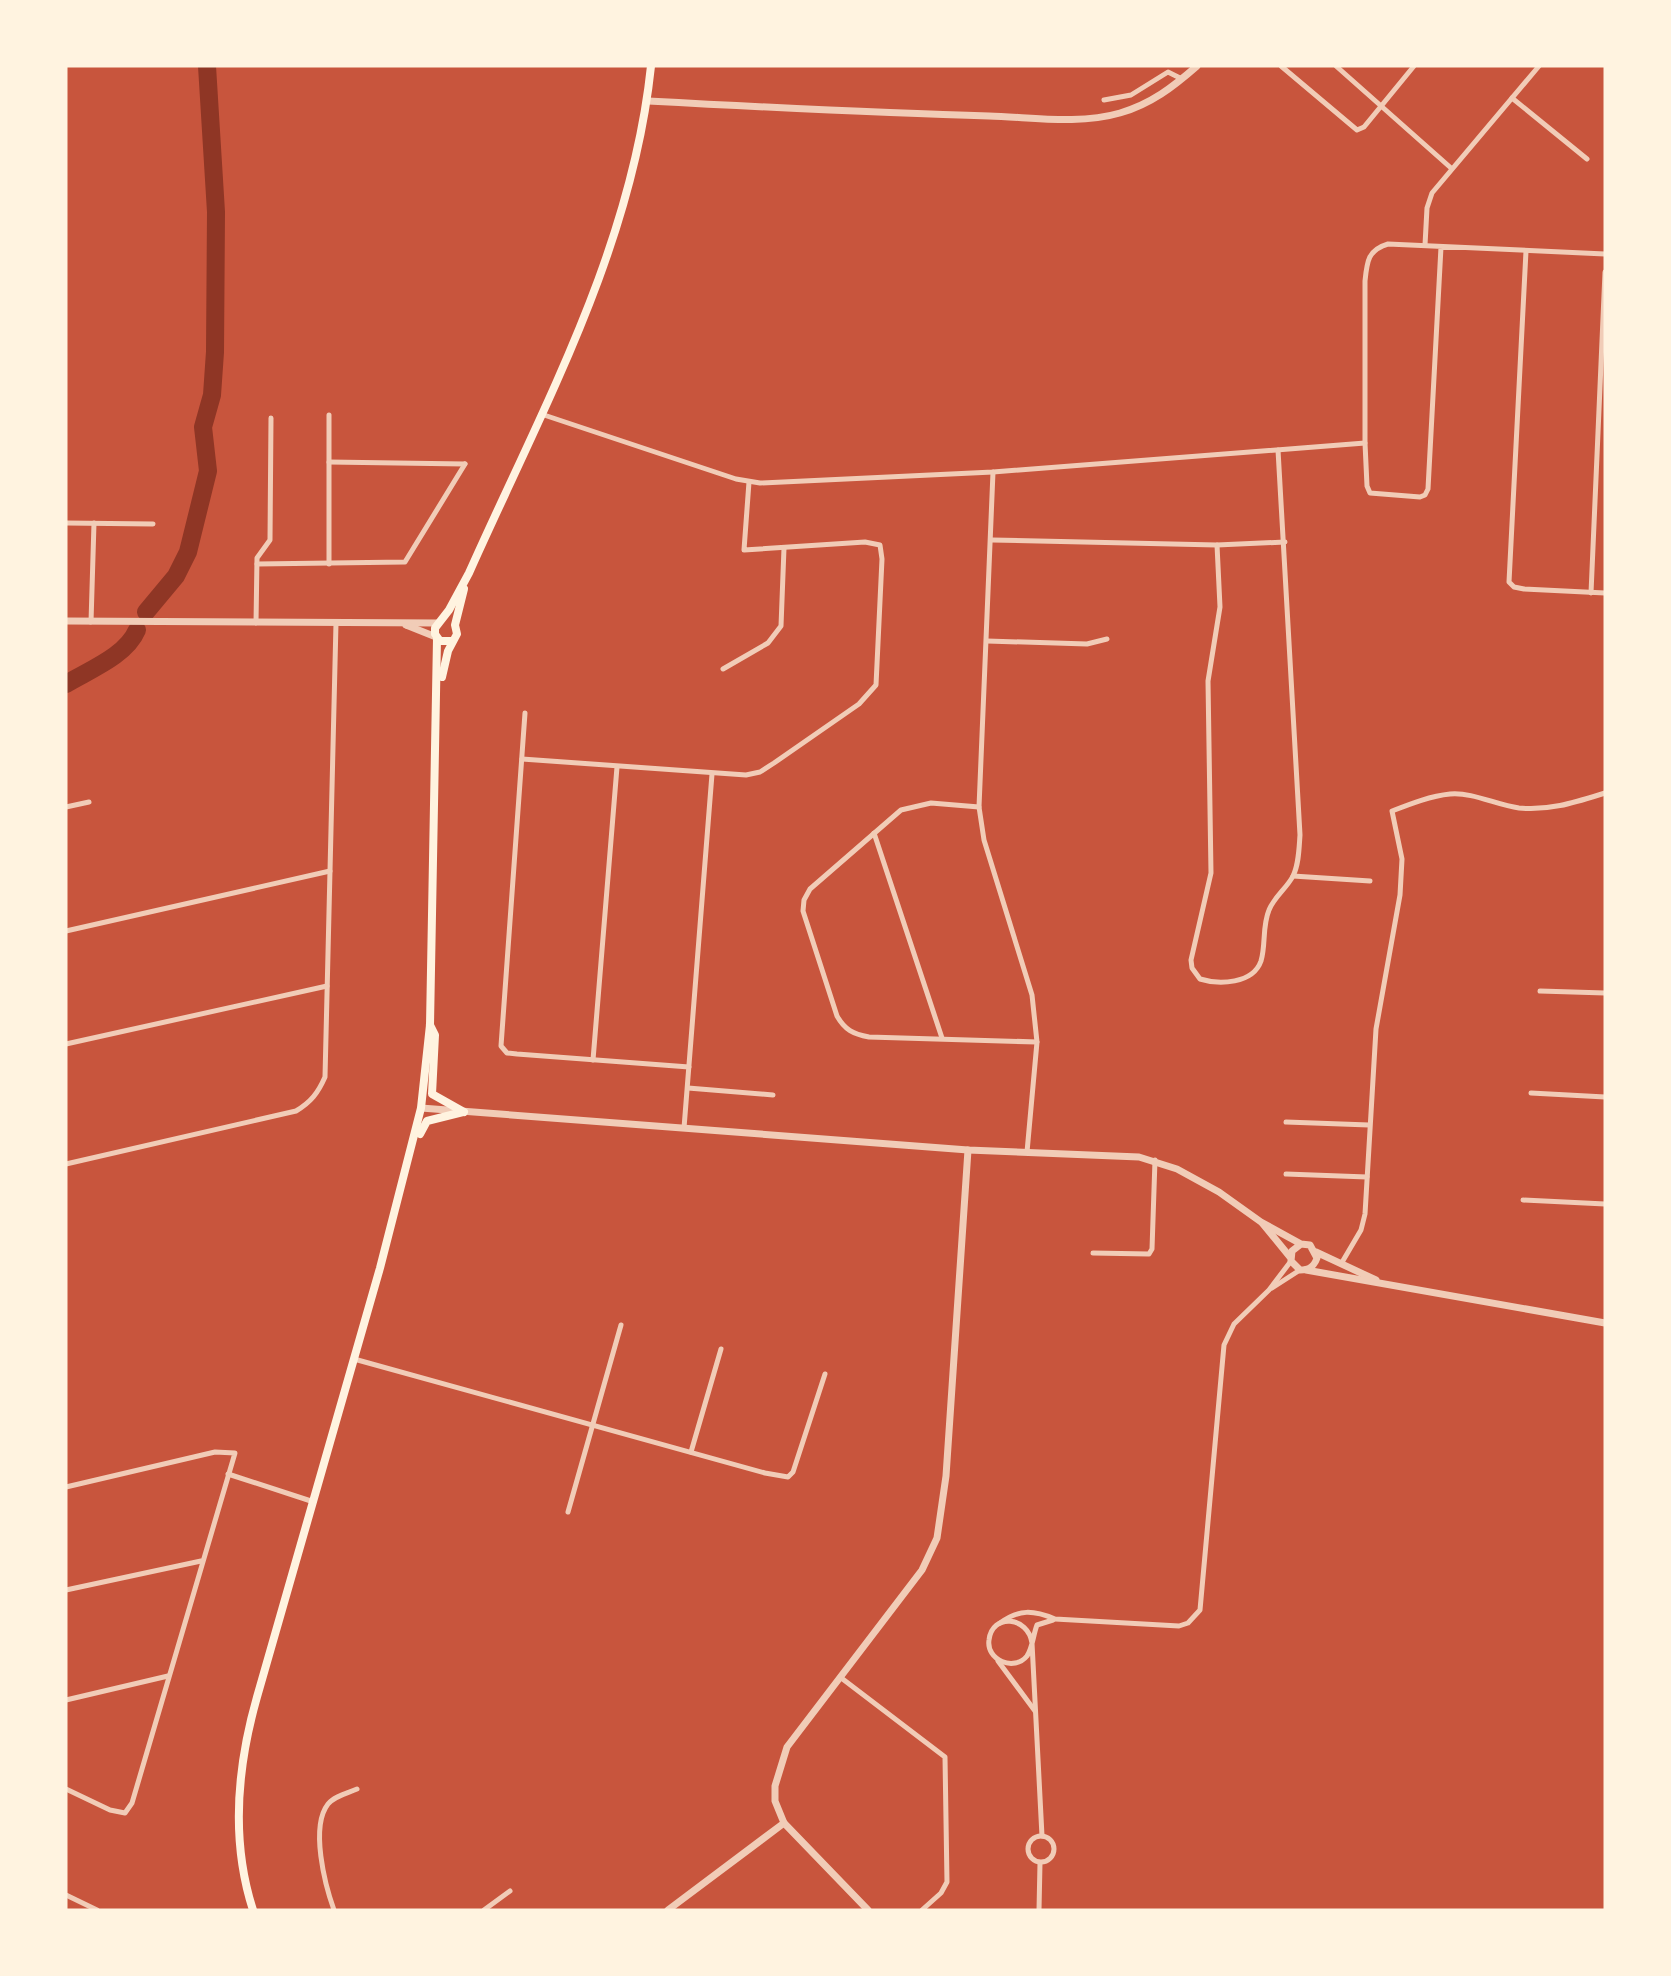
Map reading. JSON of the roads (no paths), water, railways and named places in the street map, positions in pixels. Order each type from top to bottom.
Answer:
[{"type":"main road","points":[[254,1910],[244,1875],[239,1835],[239,1780],[242,1756],[256,1696],[314,1502],[413,1146],[421,1108],[430,1025],[438,695],[435,628],[469,573],[541,414],[614,242],[636,161],[648,101],[651,66]]},
{"type":"main road","points":[[438,695],[452,641],[457,634],[455,625],[469,573]]},
{"type":"main road","points":[[439,622],[448,620],[455,625]]},
{"type":"main road","points":[[436,638],[443,642],[452,641]]},
{"type":"main road","points":[[430,1025],[435,1035],[432,1094],[464,1112]]},
{"type":"main road","points":[[413,1146],[428,1121],[464,1112]]},
{"type":"street","points":[[648,101],[896,114],[1102,117],[1137,107],[1166,93],[1197,66]]},
{"type":"street","points":[[1281,66],[1352,129],[1364,127],[1414,66]]},
{"type":"street","points":[[1336,66],[1383,104],[1451,168]]},
{"type":"street","points":[[1425,245],[1429,199],[1451,168],[1539,66]]},
{"type":"street","points":[[1104,100],[1131,96],[1168,72],[1182,79]]},
{"type":"street","points":[[1512,98],[1587,159]]},
{"type":"street","points":[[1441,247],[1428,489],[1425,495],[1370,493],[1367,486],[1365,443],[1365,281],[1369,255],[1375,248],[1388,244],[1605,254]]},
{"type":"street","points":[[1526,251],[1509,582],[1524,589],[1605,593]]},
{"type":"street","points":[[1591,593],[1605,272]]},
{"type":"street","points":[[541,414],[749,482],[993,472],[1365,443]]},
{"type":"street","points":[[329,564],[330,415]]},
{"type":"street","points":[[256,623],[256,558],[270,540],[271,418]]},
{"type":"street","points":[[1217,546],[1220,607],[1208,681],[1210,873],[1191,960],[1192,968],[1200,979],[1230,982],[1240,980],[1256,969],[1260,962],[1265,920],[1270,908],[1293,876],[1300,835],[1278,450]]},
{"type":"street","points":[[256,564],[405,562],[465,464],[329,462]]},
{"type":"street","points":[[993,472],[992,540],[979,807],[984,840],[1032,995],[1037,1042],[1027,1152]]},
{"type":"street","points":[[522,759],[746,775],[760,771],[859,704],[876,685],[880,619],[880,545],[865,542],[744,550],[749,482]]},
{"type":"street","points":[[66,523],[153,524]]},
{"type":"street","points":[[91,622],[94,523]]},
{"type":"street","points":[[992,540],[1217,546],[1285,542]]},
{"type":"street","points":[[723,669],[768,643],[781,626],[784,548]]},
{"type":"street","points":[[66,621],[400,624],[439,622]]},
{"type":"street","points":[[66,1164],[296,1112],[308,1104],[319,1092],[325,1077],[336,623]]},
{"type":"street","points":[[400,624],[436,638]]},
{"type":"street","points":[[987,641],[1087,644],[1107,639]]},
{"type":"street","points":[[525,712],[501,1046],[507,1053],[688,1067]]},
{"type":"street","points":[[593,1060],[617,767]]},
{"type":"street","points":[[684,1128],[712,774]]},
{"type":"street","points":[[1341,1264],[1361,1230],[1365,1214],[1376,1029],[1400,895],[1402,859],[1392,811],[1450,794],[1467,795],[1518,808],[1539,808],[1571,805],[1605,793]]},
{"type":"street","points":[[66,807],[89,802]]},
{"type":"street","points":[[979,807],[942,803],[910,805],[901,810],[810,889],[804,900],[803,911],[837,1016],[843,1027],[854,1034],[869,1037],[1037,1042]]},
{"type":"street","points":[[874,833],[942,1038]]},
{"type":"street","points":[[66,931],[330,871]]},
{"type":"street","points":[[1293,876],[1370,881]]},
{"type":"street","points":[[66,1044],[327,986]]},
{"type":"street","points":[[1540,991],[1605,993]]},
{"type":"street","points":[[687,1088],[773,1095]]},
{"type":"street","points":[[1532,1093],[1605,1097]]},
{"type":"street","points":[[421,1108],[968,1150],[1105,1154],[1155,1160],[1201,1181],[1261,1222],[1301,1244],[1310,1245],[1316,1252],[1389,1286]]},
{"type":"street","points":[[1286,1122],[1369,1125]]},
{"type":"street","points":[[868,1910],[784,1822],[775,1801],[781,1761],[796,1733],[922,1570],[937,1538],[946,1476],[968,1150]]},
{"type":"street","points":[[1093,1253],[1149,1254],[1152,1249],[1155,1160]]},
{"type":"street","points":[[1286,1174],[1366,1177]]},
{"type":"street","points":[[1523,1200],[1605,1204]]},
{"type":"street","points":[[1261,1222],[1303,1270],[1605,1323]]},
{"type":"street","points":[[1036,1712],[992,1653],[988,1640],[994,1628],[1014,1613],[1039,1612],[1055,1619],[1167,1626],[1188,1623],[1200,1610],[1224,1345],[1234,1324],[1269,1290],[1291,1259],[1294,1247],[1301,1244]]},
{"type":"street","points":[[1269,1290],[1315,1263],[1316,1252]]},
{"type":"street","points":[[568,1512],[621,1325]]},
{"type":"street","points":[[691,1452],[721,1349]]},
{"type":"street","points":[[354,1359],[593,1426],[788,1477],[793,1472],[825,1374]]},
{"type":"street","points":[[66,1487],[215,1452],[235,1453],[201,1561],[132,1803],[125,1813],[110,1810],[66,1789]]},
{"type":"street","points":[[228,1474],[314,1502]]},
{"type":"street","points":[[66,1590],[201,1561]]},
{"type":"street","points":[[996,1659],[1016,1663],[1027,1656],[1037,1625],[1055,1619]]},
{"type":"street","points":[[1000,1623],[1010,1621],[1022,1624],[1027,1629],[1032,1643],[1042,1836]]},
{"type":"street","points":[[66,1700],[168,1676]]},
{"type":"street","points":[[840,1677],[945,1756],[947,1882],[941,1893],[922,1910]]},
{"type":"street","points":[[334,1910],[328,1893],[320,1849],[321,1820],[324,1810],[333,1799],[357,1788]]},
{"type":"street","points":[[668,1910],[784,1822]]},
{"type":"street","points":[[1042,1836],[1051,1841],[1054,1849],[1048,1860],[1040,1863],[1032,1859],[1028,1847],[1032,1839],[1042,1836]]},
{"type":"street","points":[[1039,1910],[1040,1863]]},
{"type":"street","points":[[484,1910],[510,1891]]},
{"type":"street","points":[[66,1895],[97,1910]]},
{"type":"waterway","points":[[146,612],[176,576],[188,552],[208,471],[203,427],[212,395],[215,352],[216,212],[207,66]]},
{"type":"waterway","points":[[66,684],[116,655],[132,639],[137,630]]}]
